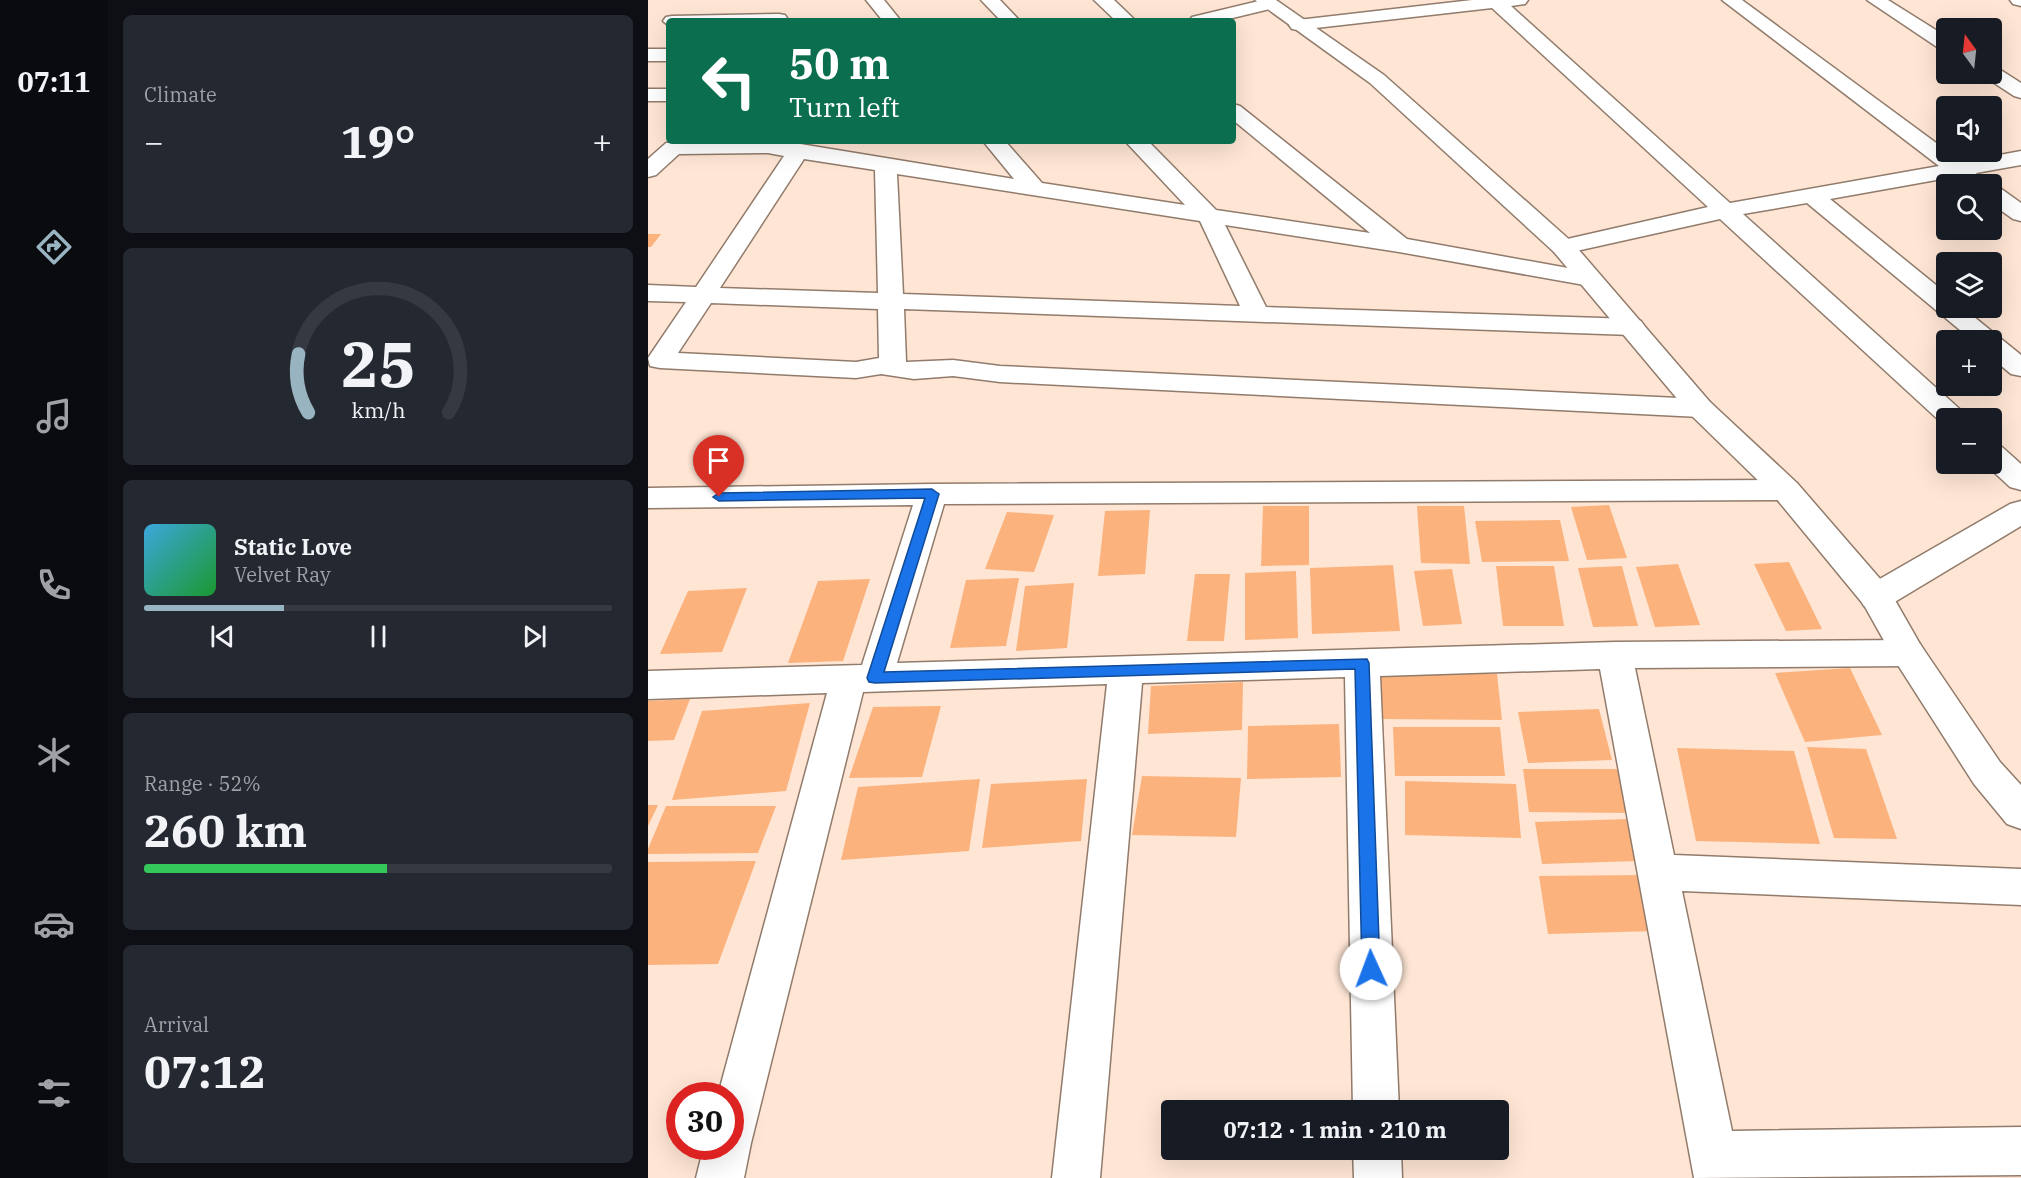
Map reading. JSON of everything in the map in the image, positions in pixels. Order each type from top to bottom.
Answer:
[{"type":"street","points":[[766,0],[778,18]]},
{"type":"street","points":[[874,0],[889,18]]},
{"type":"street","points":[[990,0],[1008,18]]},
{"type":"street","points":[[1103,0],[1124,18]]},
{"type":"street","points":[[1298,25],[1523,0]]},
{"type":"street","points":[[1731,0],[1965,174]]},
{"type":"street","points":[[1876,0],[1936,38]]},
{"type":"street","points":[[1208,18],[1266,2],[1377,79],[1563,247],[1700,408],[1786,490],[1876,597],[1908,653],[1987,773],[2021,812]]},
{"type":"street","points":[[1497,3],[1942,408]]},
{"type":"street","points":[[648,55],[666,55]]},
{"type":"street","points":[[2002,80],[2021,92]]},
{"type":"street","points":[[648,95],[666,95]]},
{"type":"street","points":[[1236,112],[1399,245]]},
{"type":"street","points":[[648,170],[674,148],[769,144],[798,152],[1399,245],[1590,279]]},
{"type":"street","points":[[997,144],[1035,189]]},
{"type":"street","points":[[1139,144],[1209,216],[1257,315]]},
{"type":"street","points":[[798,152],[660,360],[856,370],[881,366],[914,371],[953,368],[999,374],[1700,408]]},
{"type":"street","points":[[1563,247],[1723,211],[2021,158]]},
{"type":"street","points":[[886,166],[893,367]]},
{"type":"street","points":[[1813,196],[1975,330]]},
{"type":"street","points":[[2002,200],[2021,214]]},
{"type":"street","points":[[648,293],[1632,327]]},
{"type":"street","points":[[2002,353],[2021,369]]},
{"type":"street","points":[[2002,463],[2021,480]]},
{"type":"street","points":[[648,498],[932,494],[1786,490]]},
{"type":"street","points":[[744,1087],[862,678],[932,494]]},
{"type":"street","points":[[1876,597],[2021,512]]},
{"type":"street","points":[[648,684],[1614,655],[1908,653]]},
{"type":"street","points":[[1614,655],[1715,1167],[2021,1151]]},
{"type":"street","points":[[1362,663],[1376,1100]]},
{"type":"street","points":[[1076,1178],[1126,670]]},
{"type":"street","points":[[1657,872],[2021,887]]},
{"type":"street","points":[[720,1178],[724,1160]]},
{"type":"street","points":[[1377,1160],[1378,1178]]},
{"type":"building","points":[[648,234],[661,234],[651,247],[648,247]]},
{"type":"building","points":[[1609,505],[1627,558],[1587,560],[1571,507]]},
{"type":"building","points":[[1263,506],[1309,506],[1309,565],[1261,566]]},
{"type":"building","points":[[1417,506],[1464,506],[1470,564],[1421,563]]},
{"type":"building","points":[[1150,510],[1145,574],[1098,576],[1105,511]]},
{"type":"building","points":[[1007,512],[1054,515],[1034,572],[985,569]]},
{"type":"building","points":[[1560,520],[1569,561],[1482,562],[1475,521]]},
{"type":"building","points":[[1789,562],[1822,629],[1786,631],[1754,564]]},
{"type":"building","points":[[1678,564],[1700,625],[1655,627],[1636,567]]},
{"type":"building","points":[[1393,565],[1400,631],[1312,634],[1310,568]]},
{"type":"building","points":[[1496,566],[1554,566],[1564,626],[1503,626]]},
{"type":"building","points":[[1622,566],[1638,626],[1593,627],[1578,568]]},
{"type":"building","points":[[1452,569],[1462,624],[1423,626],[1414,571]]},
{"type":"building","points":[[1296,571],[1298,638],[1245,640],[1245,573]]},
{"type":"building","points":[[1195,574],[1230,574],[1224,641],[1187,641]]},
{"type":"building","points":[[1019,578],[1006,646],[950,648],[966,580]]},
{"type":"building","points":[[870,579],[843,661],[788,663],[818,581]]},
{"type":"building","points":[[1074,583],[1067,648],[1016,651],[1025,586]]},
{"type":"building","points":[[747,588],[722,652],[660,654],[688,591]]},
{"type":"building","points":[[1850,668],[1882,735],[1805,742],[1775,673]]},
{"type":"building","points":[[1381,674],[1497,674],[1502,720],[1382,719]]},
{"type":"building","points":[[1243,682],[1242,730],[1148,734],[1151,686]]},
{"type":"building","points":[[690,699],[674,740],[648,741],[648,701]]},
{"type":"building","points":[[810,703],[786,791],[672,800],[702,711]]},
{"type":"building","points":[[941,706],[922,777],[849,778],[873,707]]},
{"type":"building","points":[[1599,709],[1612,760],[1528,763],[1518,712]]},
{"type":"building","points":[[1339,724],[1341,777],[1247,779],[1248,726]]},
{"type":"building","points":[[1393,727],[1500,727],[1505,776],[1395,776]]},
{"type":"building","points":[[1807,747],[1866,749],[1897,839],[1834,838]]},
{"type":"building","points":[[1677,748],[1794,751],[1820,844],[1696,841]]},
{"type":"building","points":[[1523,769],[1620,769],[1628,813],[1529,812]]},
{"type":"building","points":[[1142,776],[1241,778],[1236,837],[1132,835]]},
{"type":"building","points":[[980,779],[969,851],[841,860],[858,787]]},
{"type":"building","points":[[1087,779],[1081,841],[982,848],[991,784]]},
{"type":"building","points":[[1405,781],[1516,784],[1521,838],[1405,835]]},
{"type":"building","points":[[648,805],[658,805],[648,826]]},
{"type":"building","points":[[666,806],[776,806],[758,853],[648,854]]},
{"type":"building","points":[[1628,819],[1638,861],[1542,864],[1535,822]]},
{"type":"building","points":[[756,861],[718,964],[648,965],[648,862]]},
{"type":"building","points":[[1644,875],[1655,931],[1548,934],[1539,876]]},
{"type":"route","points":[[719,497],[932,494],[875,678],[1362,663],[1371,969]]}]
